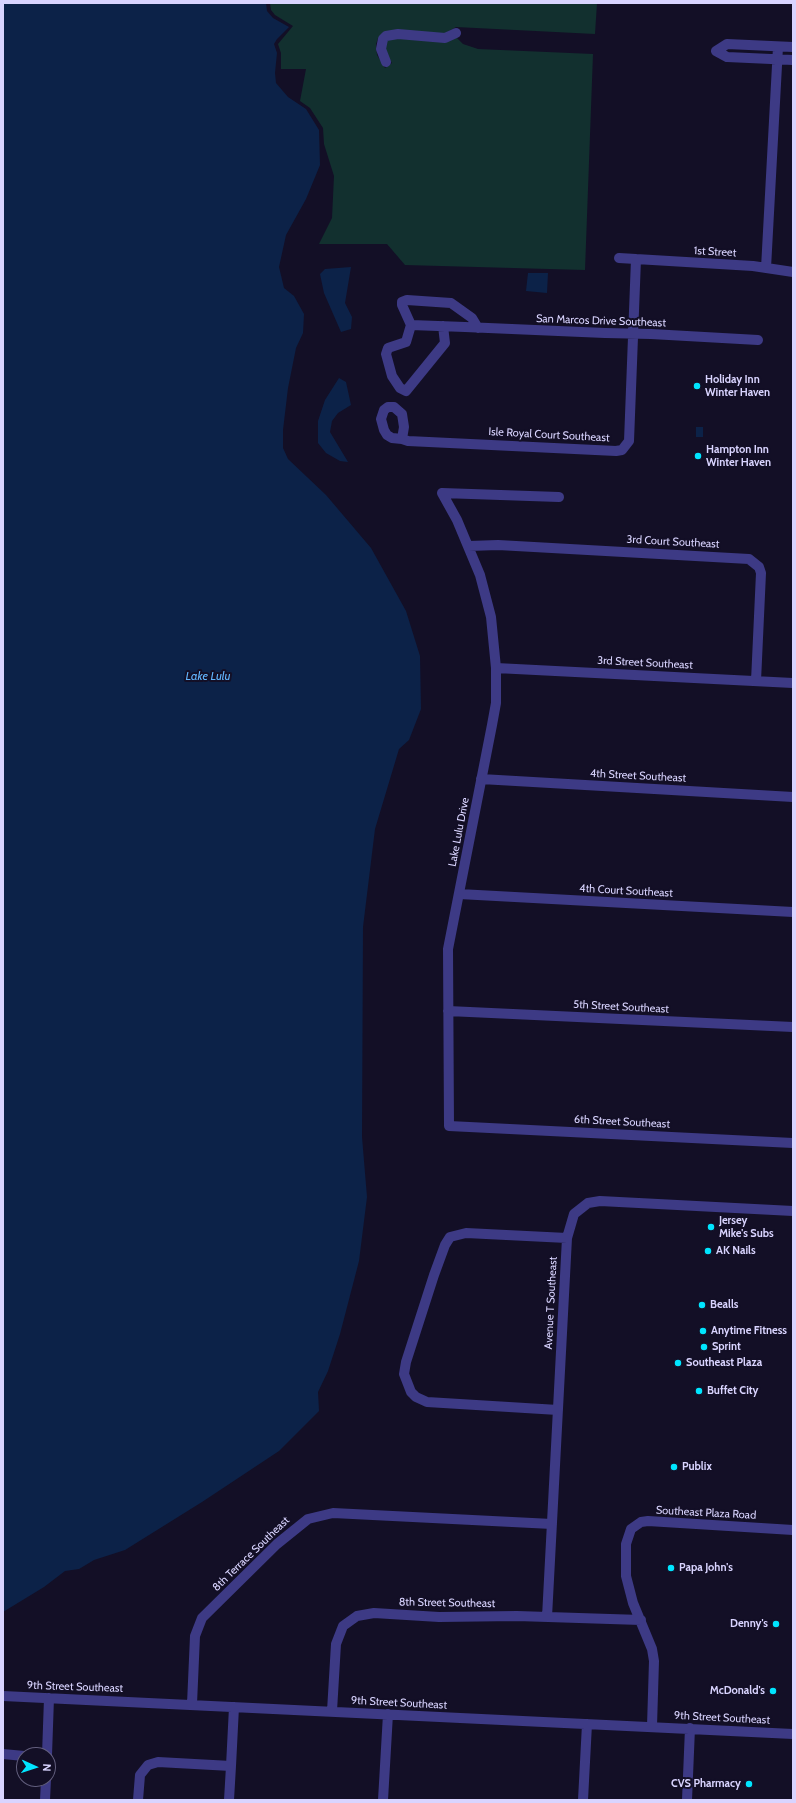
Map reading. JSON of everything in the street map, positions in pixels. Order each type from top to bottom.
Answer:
[{"type":"street","points":[[386,62],[381,49],[383,39],[386,36],[398,34],[445,38],[456,33]]},
{"type":"street","points":[[793,47],[727,44],[716,51],[727,57],[793,60]]},
{"type":"street","points":[[766,268],[778,47]]},
{"type":"street","name":"1st Street","points":[[619,258],[766,268],[793,272]]},
{"type":"street","name":"Isle Royal Court Southeast","points":[[402,439],[408,441],[616,451],[622,450],[629,441],[633,334],[633,259]]},
{"type":"street","points":[[443,326],[444,343],[406,392],[400,388],[392,376],[386,354],[388,348],[406,342],[411,326],[402,302],[407,300],[451,303],[472,318],[478,328]]},
{"type":"street","name":"San Marcos Drive Southeast","points":[[411,326],[443,326],[758,340]]},
{"type":"street","points":[[469,546],[442,493],[558,498]]},
{"type":"street","name":"3rd Court Southeast","points":[[469,546],[498,545],[749,559],[759,567],[761,573],[756,681]]},
{"type":"street","name":"Lake Lulu Drive","points":[[449,1126],[448,949],[496,702],[496,668],[491,618],[480,575],[469,546]]},
{"type":"street","name":"3rd Street Southeast","points":[[496,668],[793,683]]},
{"type":"street","name":"4th Street Southeast","points":[[481,779],[793,797]]},
{"type":"street","name":"4th Court Southeast","points":[[458,894],[793,912]]},
{"type":"street","name":"5th Street Southeast","points":[[448,1010],[793,1027]]},
{"type":"street","name":"6th Street Southeast","points":[[449,1126],[793,1143]]},
{"type":"street","name":"Avenue T Southeast","points":[[547,1617],[566,1238],[574,1214],[581,1207],[594,1201],[793,1211]]},
{"type":"street","points":[[558,1410],[427,1402],[416,1397],[411,1392],[404,1374],[406,1362],[434,1275],[445,1245],[450,1237],[466,1234],[566,1238]]},
{"type":"street","name":"8th Terrace Southeast","points":[[192,1704],[195,1636],[202,1618],[277,1544],[300,1523],[308,1519],[333,1513],[552,1524]]},
{"type":"street","name":"Southeast Plaza Road","points":[[652,1726],[654,1661],[652,1649],[633,1603],[626,1576],[626,1544],[630,1529],[641,1522],[648,1521],[793,1530]]},
{"type":"street","name":"8th Street Southeast","points":[[332,1711],[336,1644],[343,1626],[357,1616],[374,1613],[439,1617],[476,1615],[641,1620]]},
{"type":"street","name":"9th Street Southeast","points":[[3,1696],[652,1726],[793,1734]]},
{"type":"street","points":[[47,1747],[49,1698]]},
{"type":"street","points":[[229,1800],[234,1707]]},
{"type":"street","points":[[383,1800],[388,1714]]},
{"type":"street","points":[[583,1800],[587,1724]]},
{"type":"street","points":[[686,1800],[690,1728]]},
{"type":"street","points":[[3,1754],[16,1755]]},
{"type":"street","points":[[138,1800],[140,1776],[148,1764],[158,1762],[231,1766]]},
{"type":"street","points":[[45,1800],[46,1787]]},
{"type":"green space","points":[[270,3],[597,3],[595,34],[456,27],[444,34],[378,38],[376,44],[377,55],[385,68],[392,63],[387,56],[385,45],[388,39],[456,37],[463,44],[478,49],[593,54],[585,270],[405,265],[387,244],[319,244],[332,218],[334,176],[324,144],[323,128],[310,108],[300,101],[306,69],[281,69],[281,53],[278,44],[293,26],[275,15],[271,10]]},
{"type":"water","name":"Lake Lulu","points":[[3,3],[266,3],[267,11],[273,18],[289,27],[274,44],[277,53],[275,73],[276,83],[288,97],[306,109],[319,130],[320,165],[306,199],[286,235],[279,267],[284,288],[294,296],[304,314],[303,333],[296,348],[288,388],[283,430],[283,448],[288,459],[326,495],[371,548],[406,611],[420,656],[421,709],[409,740],[399,749],[375,829],[363,927],[362,1137],[367,1197],[359,1261],[340,1334],[328,1371],[318,1392],[319,1411],[279,1451],[202,1502],[125,1550],[94,1560],[79,1569],[65,1571],[44,1587],[3,1612]]},
{"type":"water","points":[[351,267],[345,303],[352,317],[351,329],[341,332],[324,293],[320,274],[325,269]]},
{"type":"water","points":[[528,273],[548,273],[547,293],[526,291]]},
{"type":"water","points":[[339,378],[346,382],[351,405],[338,413],[332,421],[330,432],[348,462],[340,461],[326,453],[318,443],[318,421],[325,400]]},
{"type":"water","points":[[696,427],[703,427],[703,437],[696,437]]},
{"type":"place","name":"Holiday Inn Winter Haven","points":[[697,386]]},
{"type":"place","name":"Hampton Inn Winter Haven","points":[[698,456]]},
{"type":"place","name":"Jersey Mike's Subs","points":[[711,1227]]},
{"type":"place","name":"AK Nails","points":[[708,1251]]},
{"type":"place","name":"Bealls","points":[[702,1305]]},
{"type":"place","name":"Anytime Fitness","points":[[703,1331]]},
{"type":"place","name":"Sprint","points":[[704,1347]]},
{"type":"place","name":"Southeast Plaza","points":[[678,1363]]},
{"type":"place","name":"Buffet City","points":[[699,1391]]},
{"type":"place","name":"Publix","points":[[674,1467]]},
{"type":"place","name":"Papa John's","points":[[671,1568]]},
{"type":"place","name":"Denny's","points":[[776,1624]]},
{"type":"place","name":"McDonald's","points":[[773,1691]]},
{"type":"place","name":"CVS Pharmacy","points":[[749,1784]]}]
